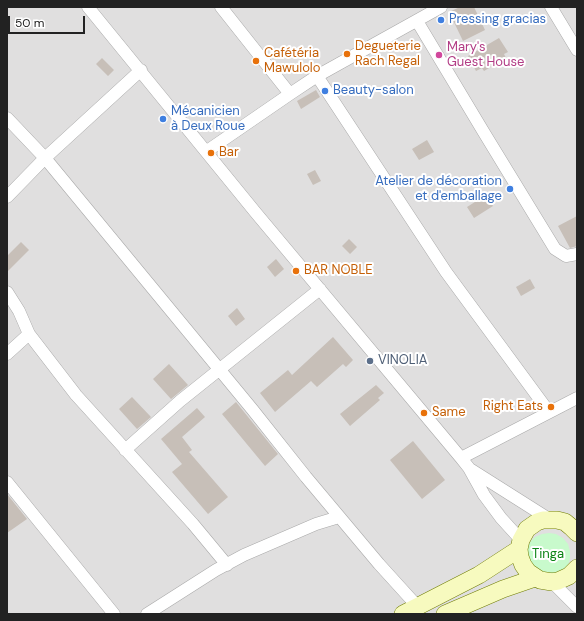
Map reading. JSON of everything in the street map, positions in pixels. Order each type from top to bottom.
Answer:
[{"type":"main road","points":[[575,528],[557,520],[549,519],[537,522],[524,534],[520,544],[520,557],[528,572],[540,580],[552,582],[564,579],[577,568]]},
{"type":"main road","points":[[410,610],[479,575],[520,544]]},
{"type":"main road","points":[[445,614],[503,589],[535,578]]},
{"type":"street","points":[[88,7],[141,70],[256,213],[461,458],[469,468],[484,495],[520,544]]},
{"type":"street","points":[[207,152],[317,76],[441,7]]},
{"type":"street","points":[[551,7],[577,50]]},
{"type":"street","points":[[227,9],[290,94]]},
{"type":"street","points":[[417,20],[482,131],[555,249],[566,256],[577,254]]},
{"type":"street","points":[[7,197],[46,158],[141,70]]},
{"type":"street","points":[[317,76],[446,272],[549,412]]},
{"type":"street","points":[[7,118],[46,158],[379,564],[410,610]]},
{"type":"street","points":[[125,450],[180,401],[320,289]]},
{"type":"street","points":[[7,292],[19,311],[29,334],[76,395],[193,524],[227,565]]},
{"type":"street","points":[[7,354],[29,334]]},
{"type":"street","points":[[461,458],[577,398]]},
{"type":"street","points":[[469,468],[549,519]]},
{"type":"street","points":[[7,482],[114,614]]},
{"type":"street","points":[[147,614],[216,570],[244,555],[316,524],[339,516]]},
{"type":"street","points":[[552,582],[577,608]]},
{"type":"shaded area","points":[[7,7],[577,7],[577,614],[7,614]]},
{"type":"green space","name":"Tinga","points":[[549,533],[556,534],[563,538],[568,544],[570,551],[568,566],[563,571],[550,577],[528,562],[527,548],[535,537]]},
{"type":"building","points":[[460,7],[474,7],[485,30],[463,41],[449,12]]},
{"type":"building","points":[[499,38],[508,52],[504,54],[506,58],[484,71],[482,68],[476,71],[468,56]]},
{"type":"building","points":[[102,58],[114,70],[108,76],[96,64]]},
{"type":"building","points":[[316,90],[320,97],[301,109],[297,101]]},
{"type":"building","points":[[427,140],[434,152],[419,160],[412,149]]},
{"type":"building","points":[[315,170],[321,181],[313,185],[307,174]]},
{"type":"building","points":[[486,195],[493,206],[474,218],[467,207]]},
{"type":"building","points":[[577,216],[577,246],[570,248],[558,226]]},
{"type":"building","points":[[349,239],[357,247],[350,254],[342,246]]},
{"type":"building","points":[[21,242],[29,250],[7,272],[7,256]]},
{"type":"building","points":[[276,259],[284,269],[275,277],[267,267]]},
{"type":"building","points":[[530,279],[535,288],[521,296],[516,287]]},
{"type":"building","points":[[237,308],[245,319],[236,326],[228,316]]},
{"type":"building","points":[[333,337],[353,360],[346,367],[343,364],[317,387],[311,381],[275,412],[260,393],[288,370],[292,375]]},
{"type":"building","points":[[169,364],[188,385],[171,399],[153,379]]},
{"type":"building","points":[[376,385],[384,393],[378,398],[380,400],[350,426],[340,414]]},
{"type":"building","points":[[132,397],[151,417],[137,429],[119,409]]},
{"type":"building","points":[[236,402],[278,454],[265,466],[222,414]]},
{"type":"building","points":[[197,408],[205,417],[182,437],[192,450],[189,452],[228,497],[208,514],[172,472],[182,464],[161,439]]},
{"type":"building","points":[[413,441],[445,480],[422,499],[390,460]]},
{"type":"building","points":[[7,494],[27,519],[7,533]]},
{"type":"place","name":"Pressing gracias","points":[[441,20]]},
{"type":"place","name":"Degueterie Rach Regal","points":[[347,54]]},
{"type":"place","name":"Mary's Guest House","points":[[439,55]]},
{"type":"place","name":"Cafétéria Mawulolo","points":[[256,61]]},
{"type":"place","name":"Beauty-salon","points":[[325,91]]},
{"type":"place","name":"Mécanicien à Deux Roue","points":[[163,119]]},
{"type":"place","name":"Bar","points":[[211,153]]},
{"type":"place","name":"Atelier de décoration et d'emballage","points":[[510,189]]},
{"type":"place","name":"BAR NOBLE","points":[[296,271]]},
{"type":"place","name":"VINOLIA","points":[[370,361]]},
{"type":"place","name":"Right Eats","points":[[551,407]]},
{"type":"place","name":"Same","points":[[424,413]]}]
